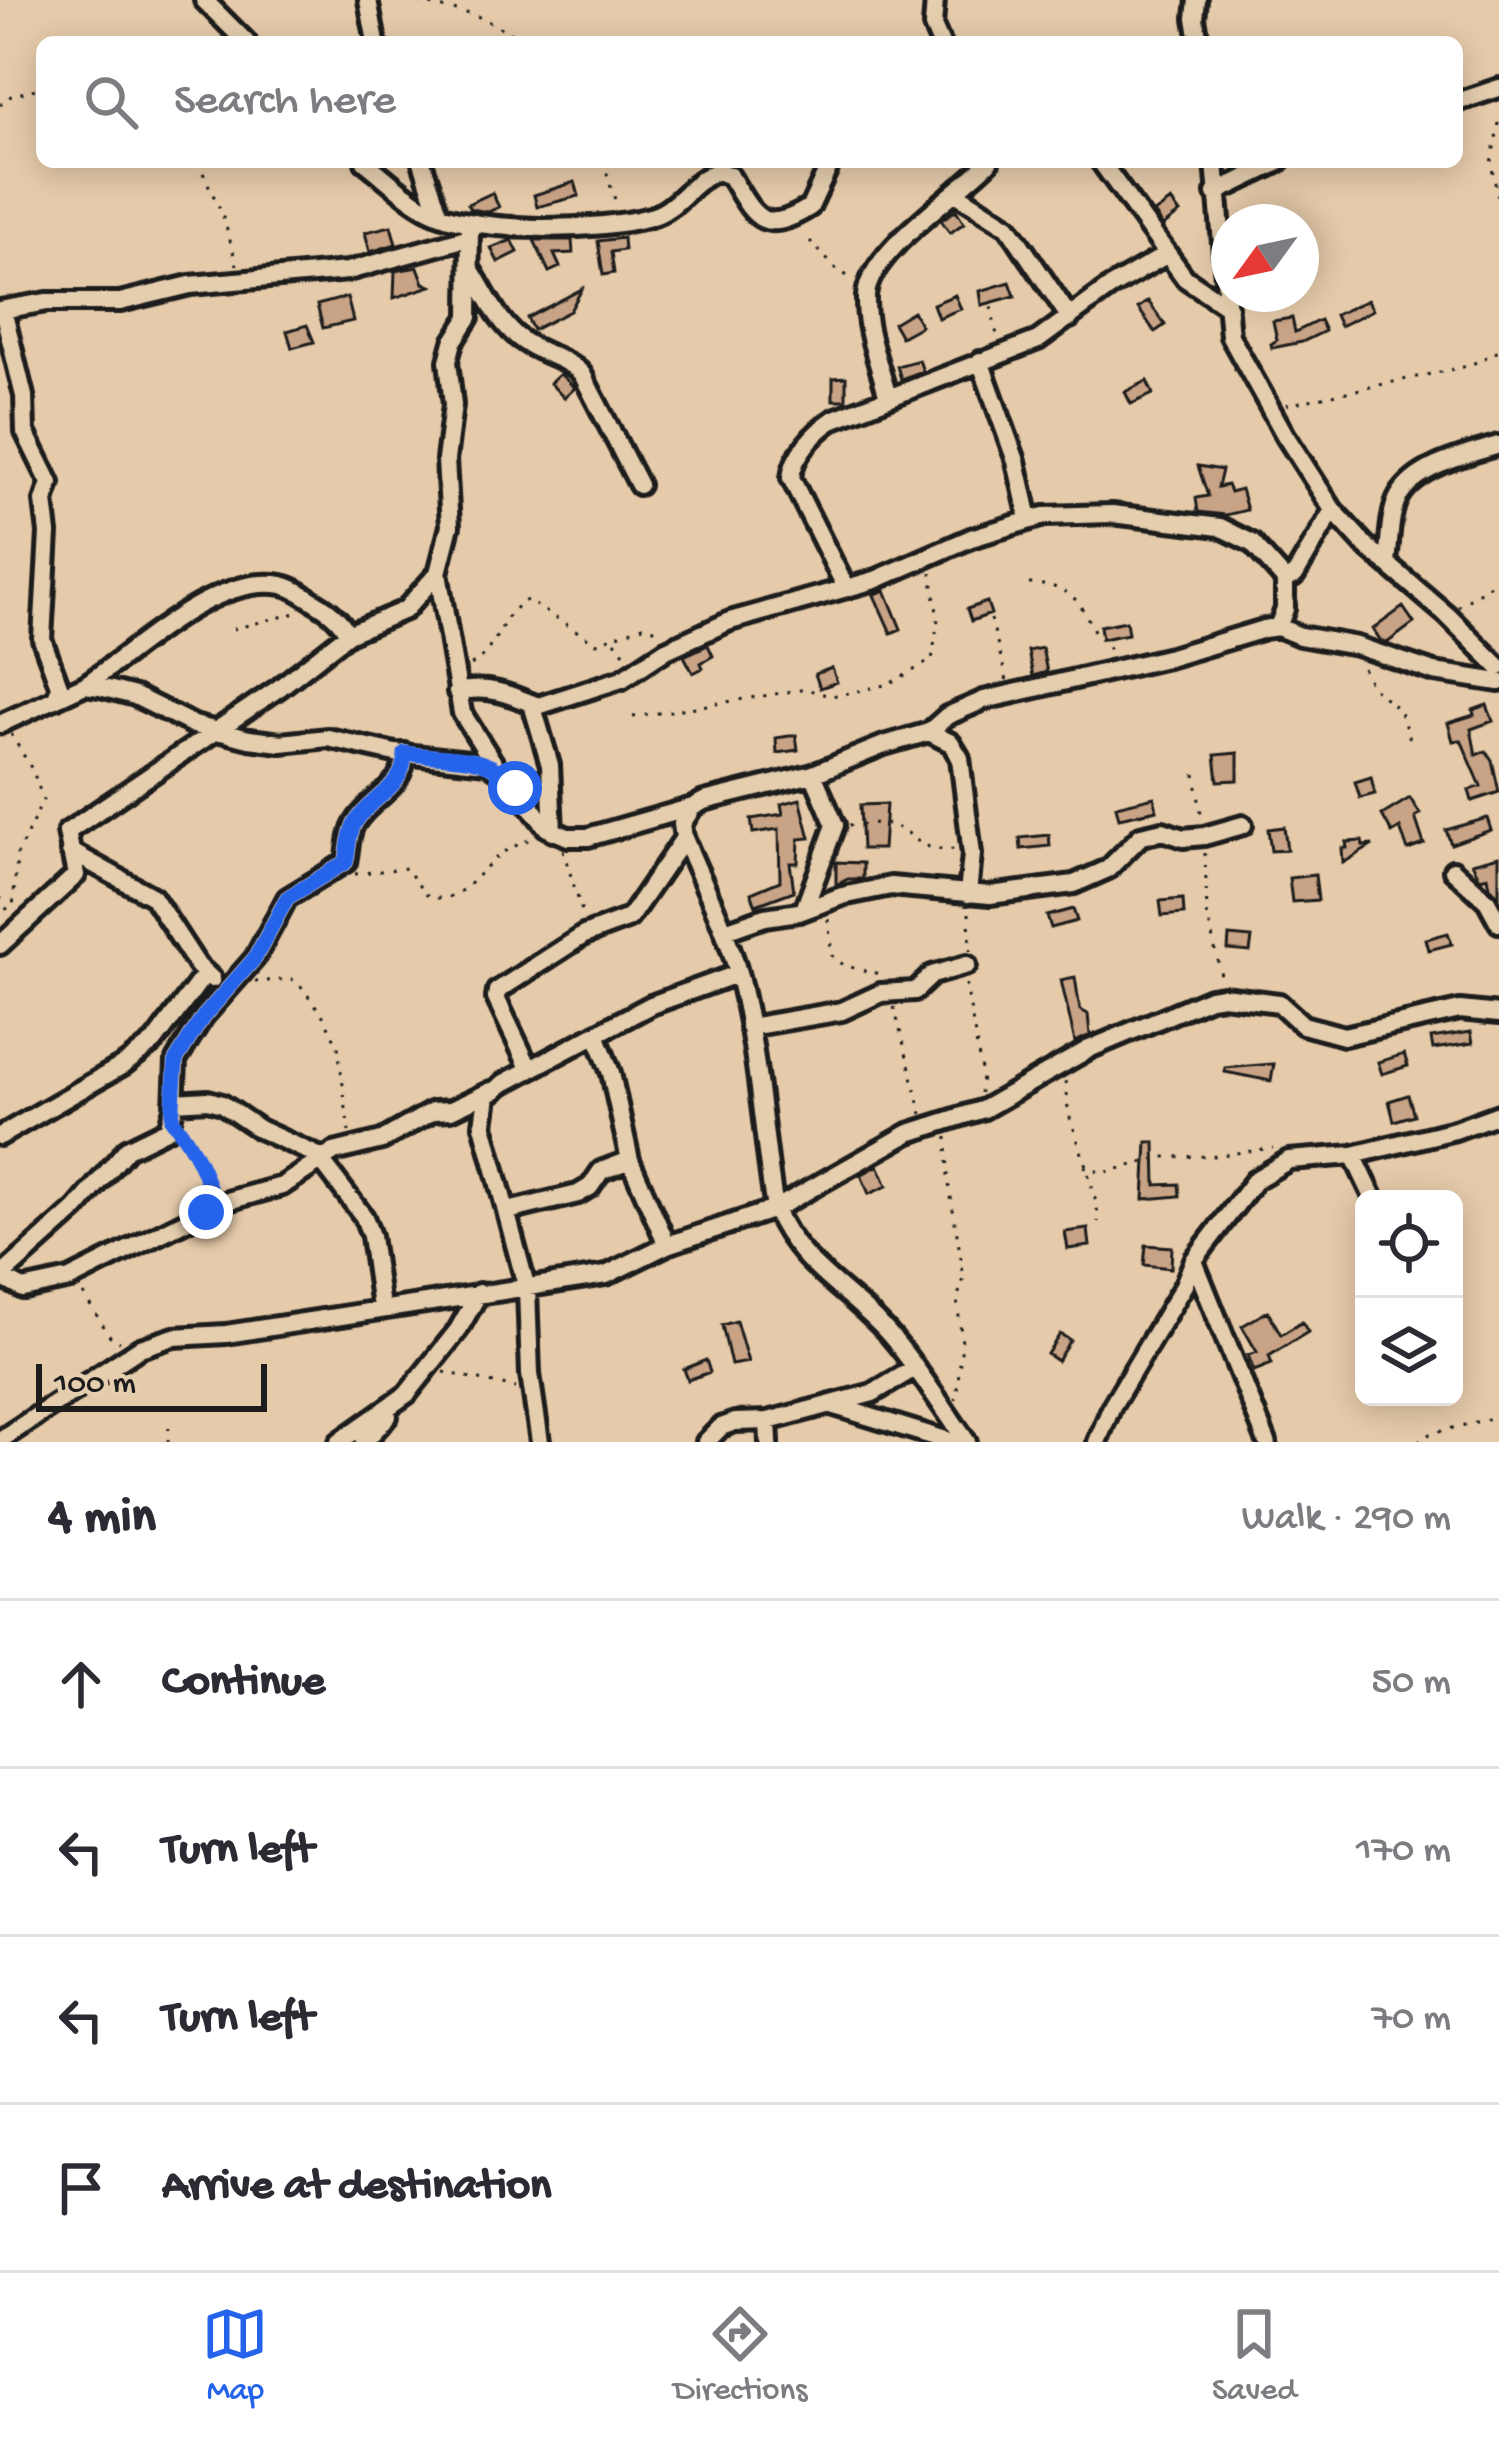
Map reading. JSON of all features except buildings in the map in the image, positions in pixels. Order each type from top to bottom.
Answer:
[{"type":"street","points":[[204,0],[240,36]]},
{"type":"street","points":[[368,0],[375,36]]},
{"type":"street","points":[[935,0],[933,26],[937,36]]},
{"type":"street","points":[[1197,0],[1198,36]]},
{"type":"street","points":[[1463,100],[1499,88]]},
{"type":"street","points":[[373,168],[470,231]]},
{"type":"street","points":[[424,168],[439,214]]},
{"type":"street","points":[[55,699],[60,688],[44,648],[42,629],[48,533],[44,501],[50,483],[26,432],[24,396],[2,310],[47,302],[120,302],[241,278],[364,268],[470,231],[572,227],[655,216],[718,171],[730,176],[748,211],[772,220],[785,218],[810,207],[828,168]]},
{"type":"street","points":[[887,398],[867,315],[867,285],[887,255],[983,168]]},
{"type":"street","points":[[1105,168],[1185,278],[1211,296]]},
{"type":"street","points":[[1215,168],[1216,204]]},
{"type":"street","points":[[1215,193],[1267,168]]},
{"type":"street","points":[[957,194],[1008,226],[1070,318]]},
{"type":"street","points":[[470,231],[468,321],[453,342],[448,361],[453,405],[446,460],[450,526],[438,573],[465,722],[498,770],[550,830],[588,837],[813,774],[929,732],[964,707],[1006,693],[1278,627],[1300,636],[1350,644],[1434,672],[1499,682]]},
{"type":"street","points":[[845,586],[796,490],[791,469],[826,424],[1038,340],[1109,288],[1166,255]]},
{"type":"street","points":[[471,269],[507,328],[582,374],[639,485]]},
{"type":"street","points":[[1228,312],[1230,336],[1333,510],[1499,667]]},
{"type":"street","points":[[980,361],[1016,461],[1029,519]]},
{"type":"street","points":[[1387,562],[1394,511],[1409,484],[1454,460],[1499,445]]},
{"type":"street","points":[[1286,580],[1333,510]]},
{"type":"street","points":[[457,692],[476,687],[513,693],[538,706],[622,680],[666,650],[730,622],[924,561],[970,538],[1029,519],[1112,514],[1220,527],[1252,543],[1286,580],[1286,609],[1278,627]]},
{"type":"street","points":[[8,932],[74,878],[67,832],[279,688],[348,634],[405,610],[438,573]]},
{"type":"street","points":[[2,723],[85,685],[190,610],[247,586],[283,585],[342,622],[348,634]]},
{"type":"street","points":[[85,685],[135,696],[194,725],[268,742],[328,738],[405,753],[473,759],[498,770]]},
{"type":"street","points":[[532,704],[550,765],[550,830]]},
{"type":"street","points":[[929,732],[951,742],[960,758],[971,849],[968,894]]},
{"type":"street","points":[[405,753],[405,767],[395,784],[356,821],[346,862],[287,898],[255,958],[203,1017],[176,1060],[173,1111],[159,1136],[127,1149],[76,1209],[0,1277],[23,1288],[70,1279],[215,1207],[282,1186],[349,1146],[382,1140],[433,1112],[455,1108],[651,1005],[737,974],[737,970]]},
{"type":"street","points":[[804,910],[835,825],[813,774]]},
{"type":"street","points":[[693,807],[682,824],[684,838],[737,970],[775,1209],[799,1251],[888,1333],[967,1442]]},
{"type":"street","points":[[725,931],[891,886],[990,895],[1074,884],[1108,869],[1129,843],[1153,832],[1183,838],[1243,825]]},
{"type":"street","points":[[530,1070],[495,994],[584,935],[629,918],[684,838]]},
{"type":"street","points":[[70,851],[153,897],[205,974],[231,985]]},
{"type":"street","points":[[1453,870],[1497,912]]},
{"type":"street","points":[[749,1027],[842,1011],[885,993],[921,988],[932,975],[967,965]]},
{"type":"street","points":[[0,1136],[154,1042],[205,974]]},
{"type":"street","points":[[0,1440],[140,1348],[174,1336],[226,1334],[606,1275],[668,1245],[775,1209],[926,1127],[947,1124],[1004,1100],[1090,1049],[1214,997],[1279,1003],[1303,1025],[1344,1036],[1460,1010],[1499,1014]]},
{"type":"street","points":[[596,1034],[611,1073],[630,1160],[668,1245]]},
{"type":"street","points":[[493,1090],[482,1112],[483,1125],[526,1289],[532,1396],[540,1442]]},
{"type":"street","points":[[173,1111],[215,1101],[259,1129],[322,1159],[364,1217],[381,1307]]},
{"type":"street","points":[[1085,1442],[1100,1436],[1194,1260],[1245,1189],[1296,1158],[1353,1155],[1499,1114]]},
{"type":"street","points":[[1353,1155],[1370,1190]]},
{"type":"street","points":[[508,1211],[578,1194],[601,1171],[630,1160]]},
{"type":"street","points":[[1194,1260],[1267,1442]]},
{"type":"street","points":[[364,1442],[432,1366],[479,1293]]},
{"type":"street","points":[[706,1442],[735,1422],[768,1421],[879,1391],[915,1368]]},
{"type":"street","points":[[339,1442],[407,1394]]},
{"type":"street","points":[[834,1406],[940,1440]]},
{"type":"street","points":[[768,1421],[770,1442]]},
{"type":"path","points":[[407,0],[475,15],[520,36]]},
{"type":"path","points":[[507,36],[508,29]]},
{"type":"path","points":[[0,105],[11,96],[36,89]]},
{"type":"path","points":[[1499,123],[1491,163],[1499,203]]},
{"type":"path","points":[[201,168],[223,216],[241,278]]},
{"type":"path","points":[[605,168],[618,222]]},
{"type":"path","points":[[809,241],[837,270],[867,285]]},
{"type":"path","points":[[991,307],[1002,351]]},
{"type":"path","points":[[1271,409],[1468,366],[1499,351]]},
{"type":"path","points":[[632,717],[806,689],[830,696],[844,694],[889,684],[926,666],[932,660],[938,619],[934,580],[924,561]]},
{"type":"path","points":[[1447,615],[1499,579]]},
{"type":"path","points":[[1028,584],[1051,586],[1078,599],[1097,636],[1112,650],[1111,670]]},
{"type":"path","points":[[453,672],[489,653],[516,606],[527,600],[596,643],[652,626],[666,639],[666,650]]},
{"type":"path","points":[[232,629],[322,607]]},
{"type":"path","points":[[991,619],[1007,670],[1006,693]]},
{"type":"path","points":[[1350,644],[1371,686],[1400,710],[1410,739]]},
{"type":"path","points":[[2,723],[32,771],[43,800],[17,855],[8,932]]},
{"type":"path","points":[[1196,774],[1207,913],[1222,982],[1214,997]]},
{"type":"path","points":[[835,825],[890,825],[921,846],[971,849]]},
{"type":"path","points":[[335,871],[364,875],[406,868],[424,894],[437,899],[468,885],[501,853],[550,830],[578,893],[584,935]]},
{"type":"path","points":[[968,894],[965,981],[982,1081],[974,1112]]},
{"type":"path","points":[[0,897],[8,932]]},
{"type":"path","points":[[825,901],[832,956],[845,966],[876,973],[885,993],[926,1127]]},
{"type":"path","points":[[231,985],[291,979],[308,994],[338,1046],[347,1094],[349,1146]]},
{"type":"path","points":[[1062,1066],[1068,1113],[1081,1141],[1091,1196],[1100,1213],[1098,1222]]},
{"type":"path","points":[[173,1111],[193,1145],[215,1207]]},
{"type":"path","points":[[947,1124],[948,1178],[964,1279],[957,1298],[962,1324],[961,1373],[950,1418]]},
{"type":"path","points":[[1084,1166],[1102,1173],[1140,1160],[1214,1156],[1264,1147],[1296,1158]]},
{"type":"path","points":[[70,1279],[110,1336],[140,1348]]},
{"type":"path","points":[[432,1366],[452,1376],[515,1387],[532,1396]]},
{"type":"path","points":[[1418,1442],[1430,1434],[1499,1416]]},
{"type":"path","points":[[168,1442],[169,1424]]},
{"type":"route","points":[[206,1212],[215,1207],[208,1180],[193,1145],[172,1120],[176,1060],[203,1017],[255,958],[287,898],[342,867],[356,821],[395,784],[405,767],[405,753],[473,759],[494,766],[515,788]]}]
